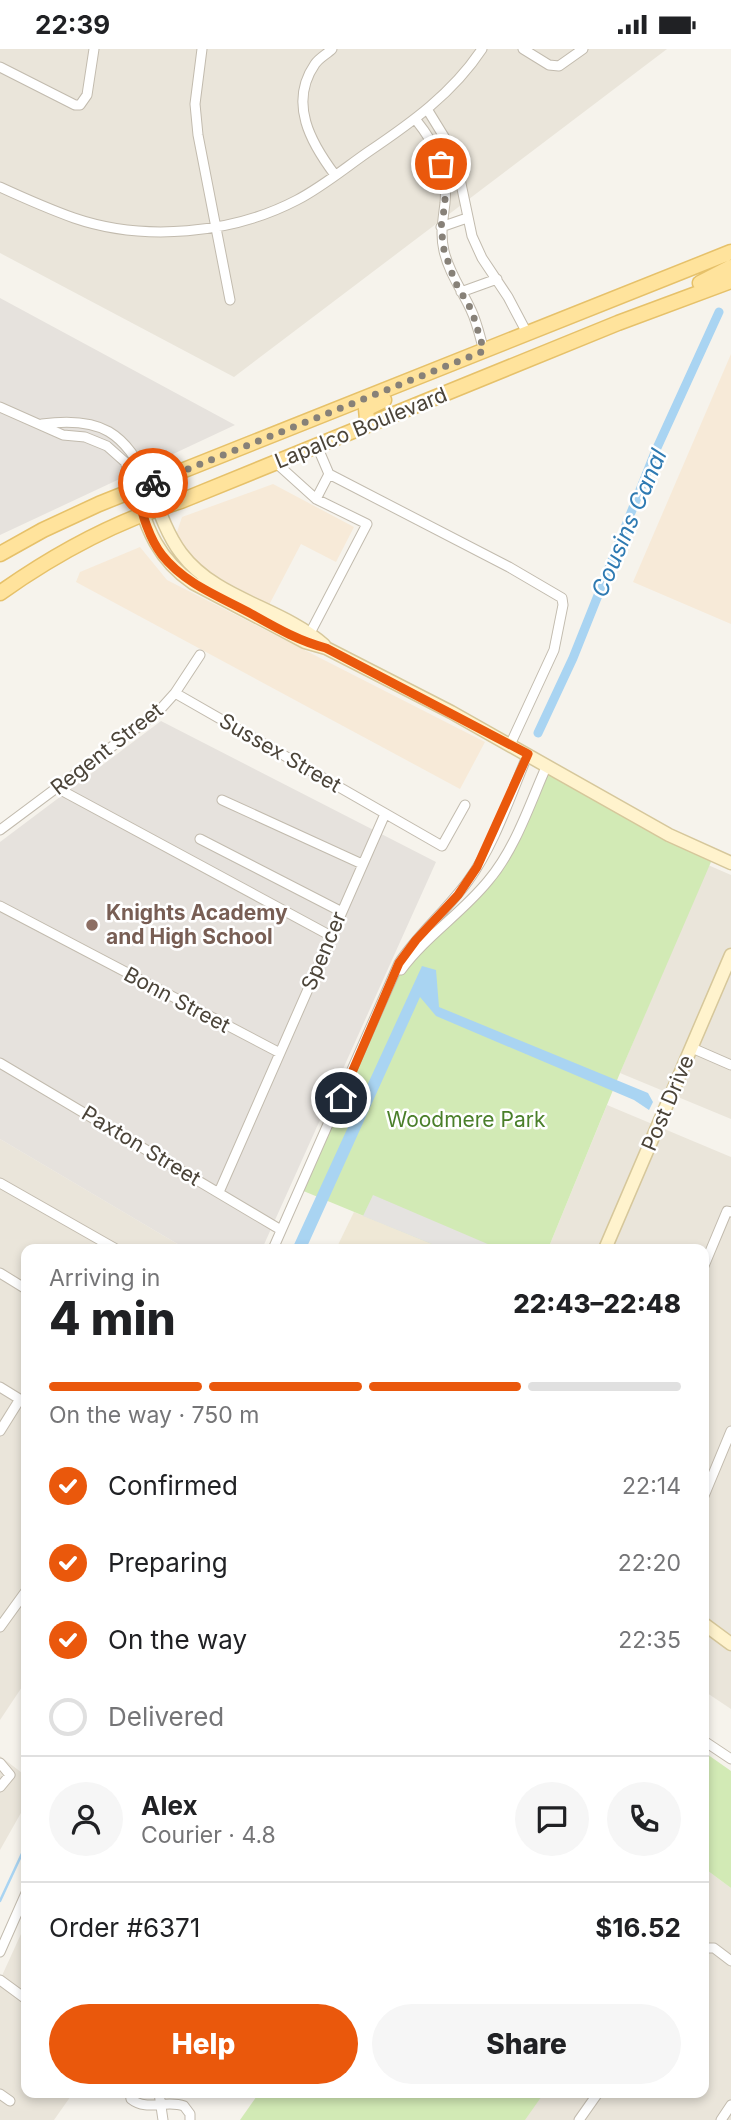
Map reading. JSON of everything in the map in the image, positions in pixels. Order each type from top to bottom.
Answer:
[{"type":"main road","name":"Lapalco Boulevard","points":[[0,554],[70,517],[731,253]]},
{"type":"main road","points":[[661,308],[694,286],[731,267]]},
{"type":"main road","name":"Lapalco Boulevard","points":[[0,593],[41,564],[142,514],[181,501],[618,323],[731,281]]},
{"type":"main road","points":[[618,323],[612,316],[614,307],[628,302],[655,282]]},
{"type":"main road","points":[[374,423],[367,419],[366,409],[421,385],[443,367]]},
{"type":"main road","points":[[247,473],[275,455],[338,432],[344,426],[345,420],[338,409]]},
{"type":"street","points":[[0,67],[75,105],[82,102],[87,95],[94,49]]},
{"type":"street","points":[[202,49],[195,104],[198,135],[230,300]]},
{"type":"street","points":[[332,49],[315,64],[305,88],[303,118],[319,155],[335,176]]},
{"type":"street","points":[[0,187],[76,218],[108,226],[159,230],[214,228],[268,213],[298,199],[335,176],[416,120],[463,75],[482,49]]},
{"type":"street","points":[[523,49],[549,65],[559,66],[583,49]]},
{"type":"street","points":[[427,109],[451,148],[458,168],[467,218],[482,258],[527,333]]},
{"type":"street","points":[[416,120],[431,139],[439,156],[445,204],[441,227],[444,250],[455,282],[472,311],[484,351]]},
{"type":"street","points":[[443,173],[458,168]]},
{"type":"street","points":[[441,227],[467,218]]},
{"type":"street","points":[[461,292],[497,279]]},
{"type":"street","points":[[0,407],[63,435],[85,437],[107,446],[125,463],[159,508],[176,547],[197,570],[225,590],[326,648],[528,754],[669,835],[731,863]]},
{"type":"street","points":[[41,424],[78,422],[106,430],[130,447],[143,487],[142,514],[160,553],[180,574],[207,590],[308,638]]},
{"type":"street","points":[[317,446],[329,474],[509,567],[562,599],[554,650],[510,745]]},
{"type":"street","points":[[275,462],[316,499],[368,524],[308,638]]},
{"type":"street","points":[[316,499],[329,474]]},
{"type":"street","name":"Regent Street","points":[[0,830],[157,713],[175,693],[200,655]]},
{"type":"street","name":"Sussex Street","points":[[175,693],[385,814]]},
{"type":"street","points":[[275,1244],[405,954],[468,882],[528,754]]},
{"type":"street","points":[[391,982],[426,940],[490,880],[511,845],[547,765]]},
{"type":"street","points":[[57,788],[331,936]]},
{"type":"street","points":[[222,800],[362,864]]},
{"type":"street","points":[[385,814],[442,846],[465,805]]},
{"type":"street","name":"Spencer","points":[[219,1192],[385,814]]},
{"type":"street","points":[[495,829],[506,828],[511,845]]},
{"type":"street","points":[[200,839],[342,912]]},
{"type":"street","name":"Bonn Street","points":[[0,906],[279,1053]]},
{"type":"street","name":"Post Drive","points":[[607,1244],[730,962]]},
{"type":"street","points":[[692,1048],[731,1065]]},
{"type":"street","name":"Paxton Street","points":[[0,1063],[281,1230]]},
{"type":"street","points":[[0,1182],[107,1244]]},
{"type":"street","points":[[709,1255],[729,1212]]},
{"type":"street","points":[[0,1273],[21,1286]]},
{"type":"street","points":[[0,1387],[21,1400]]},
{"type":"street","points":[[0,1431],[21,1404]]},
{"type":"street","points":[[709,1484],[731,1431]]},
{"type":"street","points":[[0,1627],[21,1598]]},
{"type":"street","points":[[709,1628],[731,1643]]},
{"type":"street","points":[[709,1744],[731,1759]]},
{"type":"street","points":[[0,1763],[10,1775],[0,1787]]},
{"type":"street","points":[[0,1952],[21,1904]]},
{"type":"street","points":[[709,1949],[714,1948],[731,1961]]},
{"type":"street","points":[[0,1980],[21,1995]]},
{"type":"street","points":[[0,2094],[10,2101]]},
{"type":"street","points":[[131,2098],[140,2104],[171,2102],[184,2106],[190,2114],[190,2120]]},
{"type":"street","points":[[160,2098],[163,2120]]},
{"type":"street","points":[[579,2120],[594,2098]]},
{"type":"street","points":[[720,2120],[731,2105]]},
{"type":"shaded area","points":[[0,49],[667,49],[234,377],[0,253]]},
{"type":"shaded area","points":[[0,298],[235,425],[0,535]]},
{"type":"shaded area","points":[[731,354],[731,624],[633,582]]},
{"type":"shaded area","points":[[273,484],[354,527],[336,562],[301,544],[269,605],[203,569],[176,535],[182,517]]},
{"type":"shaded area","points":[[140,547],[167,580],[485,742],[460,789],[76,582],[80,572]]},
{"type":"shaded area","points":[[161,721],[436,862],[264,1244],[178,1244],[0,1139],[0,842]]},
{"type":"shaded area","points":[[708,865],[731,875],[731,1119],[620,1073]]},
{"type":"shaded area","points":[[607,1105],[731,1157],[731,1709],[709,1694],[709,1244],[550,1244]]},
{"type":"shaded area","points":[[0,1139],[178,1244],[21,1244],[21,1688],[0,1720]]},
{"type":"shaded area","points":[[373,1195],[488,1244],[432,1244],[363,1216]]},
{"type":"shaded area","points":[[354,1212],[432,1244],[338,1244]]},
{"type":"shaded area","points":[[0,1756],[21,1772],[21,1813],[0,1850]]},
{"type":"shaded area","points":[[709,1872],[731,1888],[731,2120],[522,2120],[537,2098],[709,2098]]},
{"type":"shaded area","points":[[21,1934],[21,2098],[69,2098],[54,2120],[0,2120],[0,1980]]},
{"type":"green space","name":"Woodmere Park","points":[[547,765],[714,855],[550,1244],[432,1244],[301,1190],[391,982],[404,965],[490,880]]},
{"type":"green space","points":[[709,1756],[731,1771],[731,1888],[709,1872]]},
{"type":"green space","points":[[255,2098],[540,2098],[525,2120],[240,2120]]},
{"type":"water","points":[[422,966],[436,970],[439,1007],[648,1093],[653,1102],[649,1110],[634,1100],[436,1016],[420,997],[308,1244],[294,1244]]},
{"type":"waterway","name":"Cousins Canal","points":[[538,733],[573,658],[656,450],[719,312]]},
{"type":"waterway","points":[[0,1901],[21,1856]]},
{"type":"way so far","points":[[153,483],[484,351],[472,311],[455,282],[444,250],[441,227],[445,181],[441,164]]},
{"type":"place","name":"Knights Academy and High School","points":[[92,925]]},
{"type":"route","points":[[153,483],[136,490],[142,514],[160,553],[180,574],[305,642],[326,648],[528,754],[495,831],[468,882],[399,963],[341,1098]]}]
